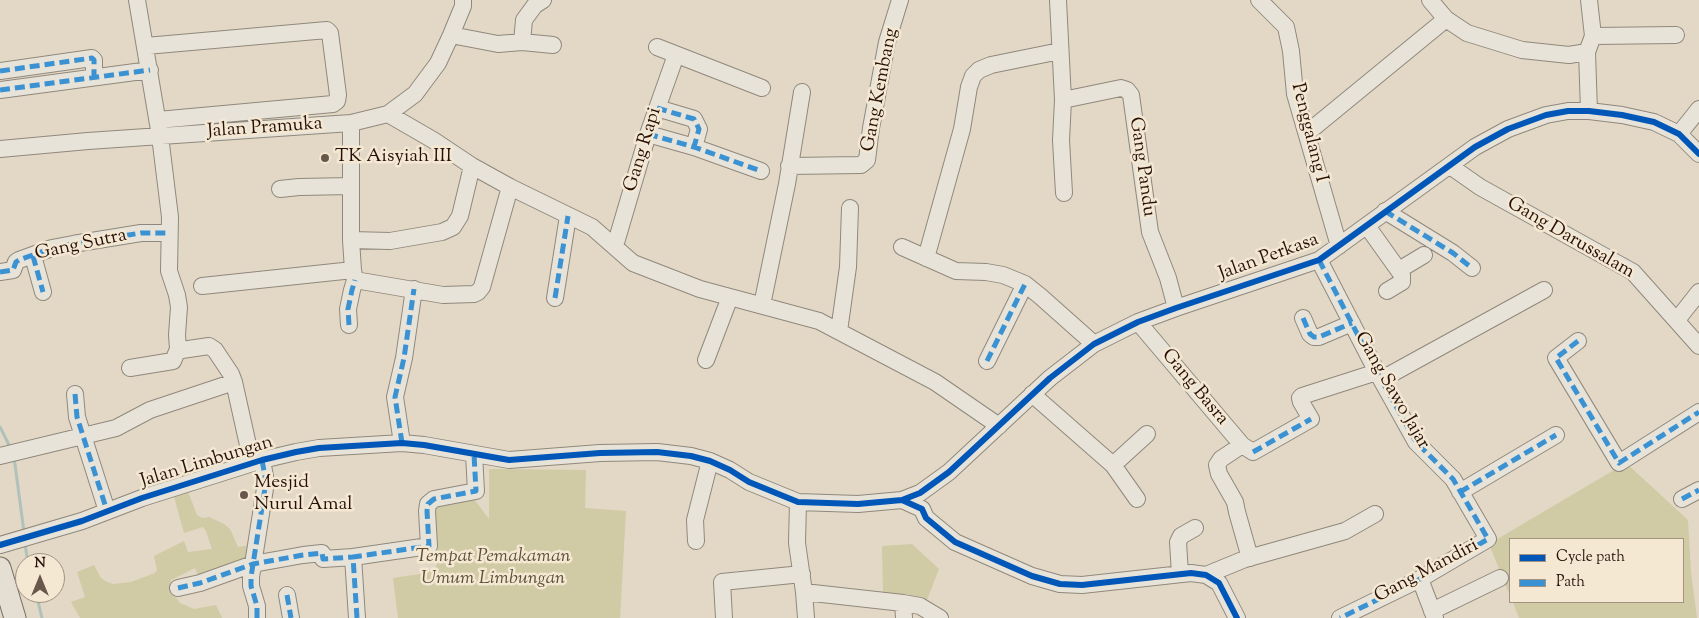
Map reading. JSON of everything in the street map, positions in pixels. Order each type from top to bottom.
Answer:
[{"type":"main road","points":[[0,568],[15,618]]},
{"type":"street","points":[[130,368],[172,361],[178,349],[179,308],[177,295],[168,271],[170,216],[159,128],[137,0]]},
{"type":"street","name":"Jalan Pramuka","points":[[0,150],[159,128],[351,123],[388,114],[415,94],[438,63],[452,35],[463,0]]},
{"type":"street","points":[[522,42],[524,20],[535,5],[543,0]]},
{"type":"street","name":"Gang Kembang","points":[[789,166],[861,165],[867,160],[887,42],[900,0]]},
{"type":"street","points":[[1058,0],[1063,100],[1061,140],[1064,193]]},
{"type":"street","name":"Penggalang I","points":[[1260,0],[1286,27],[1291,51],[1295,94],[1339,246]]},
{"type":"street","points":[[1430,0],[1446,19],[1467,33],[1522,50],[1569,55],[1587,52]]},
{"type":"street","points":[[1589,0],[1593,36],[1587,52],[1589,111]]},
{"type":"street","points":[[1307,133],[1446,19]]},
{"type":"street","points":[[146,46],[327,30],[330,33],[338,96],[337,101],[333,104],[159,128]]},
{"type":"street","points":[[452,35],[498,44],[522,42],[553,45]]},
{"type":"street","points":[[1593,36],[1676,35]]},
{"type":"street","points":[[657,48],[762,88]]},
{"type":"street","points":[[926,258],[962,129],[969,87],[973,76],[979,70],[991,65],[1060,51]]},
{"type":"street","name":"Gang Rapi","points":[[615,246],[648,134],[676,55]]},
{"type":"street","points":[[0,71],[92,58],[94,60],[94,76]]},
{"type":"street","points":[[0,90],[150,70]]},
{"type":"street","name":"Gang Pandu","points":[[1063,100],[1121,88],[1127,90],[1131,95],[1150,232],[1168,278],[1176,308]]},
{"type":"street","points":[[762,306],[787,184],[802,92]]},
{"type":"street","points":[[657,108],[694,119],[699,129],[694,148]]},
{"type":"street","points":[[1679,134],[1699,109]]},
{"type":"street","name":"Jalan Perkasa","points":[[902,500],[921,501],[1032,394],[1094,344],[1138,322],[1319,260],[1474,148],[1508,129],[1546,115],[1568,111],[1589,111],[1622,115],[1654,122],[1679,134],[1699,154]]},
{"type":"street","points":[[388,114],[434,140],[472,166],[510,188],[592,227],[632,262],[700,288],[819,321],[935,382],[999,426]]},
{"type":"street","points":[[349,325],[348,309],[354,275],[351,240],[351,123]]},
{"type":"street","points":[[648,134],[762,171]]},
{"type":"street","points":[[351,240],[390,241],[442,232],[453,227],[460,216],[472,166]]},
{"type":"street","name":"Gang Darussalam","points":[[1450,166],[1480,187],[1633,272],[1699,346]]},
{"type":"street","points":[[280,189],[351,186]]},
{"type":"street","points":[[202,286],[354,275],[443,295],[474,294],[482,287],[510,188]]},
{"type":"street","points":[[839,331],[848,267],[850,208]]},
{"type":"street","points":[[1385,212],[1453,253],[1472,268]]},
{"type":"street","points":[[555,298],[568,216]]},
{"type":"street","points":[[1367,226],[1403,278],[1402,282],[1387,291]]},
{"type":"street","name":"Gang Sutra","points":[[0,272],[13,270],[16,262],[52,248],[142,233],[169,233]]},
{"type":"street","points":[[902,247],[956,271],[986,272],[1003,275],[1025,284],[1094,344]]},
{"type":"street","points":[[1399,270],[1424,255]]},
{"type":"street","points":[[33,256],[43,292]]},
{"type":"street","name":"Gang Sawo Jajar","points":[[1319,260],[1379,376],[1416,442],[1453,479],[1488,540]]},
{"type":"street","points":[[987,360],[1025,284]]},
{"type":"street","points":[[402,444],[395,397],[404,358],[414,289]]},
{"type":"street","points":[[1250,558],[1235,502],[1219,474],[1217,465],[1221,459],[1311,419],[1300,402],[1302,396],[1379,376],[1544,290]]},
{"type":"street","points":[[1677,320],[1699,292]]},
{"type":"street","points":[[706,360],[730,297]]},
{"type":"street","points":[[1303,318],[1310,334],[1314,337],[1319,337],[1352,323]]},
{"type":"street","name":"Gang Basra","points":[[1138,322],[1247,449]]},
{"type":"street","points":[[1578,341],[1556,358],[1619,463],[1699,412]]},
{"type":"street","points":[[178,349],[209,346],[215,350],[231,374],[257,462],[266,482],[251,586],[257,606],[257,618]]},
{"type":"street","points":[[9,454],[116,428],[150,410],[234,382]]},
{"type":"street","points":[[75,394],[77,417],[107,511]]},
{"type":"street","points":[[1032,394],[1113,465],[1137,499]]},
{"type":"street","points":[[1113,465],[1147,434]]},
{"type":"street","points":[[1460,492],[1556,435]]},
{"type":"street","name":"Jalan Limbungan","points":[[0,545],[257,462],[319,448],[402,444],[424,445],[509,460],[600,453],[657,452],[691,456],[710,461],[730,470],[749,482],[798,502],[858,504],[902,500]]},
{"type":"street","points":[[178,588],[200,583],[253,564],[322,553],[323,559],[353,557],[429,546],[428,504],[434,499],[476,492],[474,454]]},
{"type":"street","points":[[696,541],[695,520],[710,461]]},
{"type":"street","points":[[1682,499],[1699,490]]},
{"type":"street","points":[[921,501],[931,522],[955,542],[1032,576],[1060,584],[1082,585],[1197,573],[1206,575],[1219,583],[1236,618]]},
{"type":"street","points":[[798,502],[797,543],[806,618]]},
{"type":"street","points":[[1206,575],[1250,558],[1345,531],[1375,514]]},
{"type":"street","points":[[1180,574],[1178,542],[1181,536],[1195,528]]},
{"type":"street","name":"Gang Mandiri","points":[[1340,618],[1420,579],[1488,540]]},
{"type":"street","points":[[353,557],[357,618]]},
{"type":"street","points":[[724,618],[722,582],[802,574]]},
{"type":"street","points":[[1420,579],[1434,614],[1500,578]]},
{"type":"street","points":[[804,592],[903,610],[920,606],[940,618]]},
{"type":"street","points":[[287,595],[291,618]]},
{"type":"green space","points":[[1626,463],[1688,520],[1691,572],[1697,618],[1519,618],[1513,603],[1684,603],[1684,538],[1509,538],[1509,594],[1489,544]]},
{"type":"green space","name":"Tempat Pemakaman Umum Limbungan","points":[[489,469],[586,470],[585,508],[626,511],[620,618],[398,618],[393,578],[427,573],[435,569],[439,558],[433,514],[437,505],[471,495],[489,519]]},
{"type":"green space","points":[[187,489],[197,515],[202,518],[209,517],[224,524],[230,529],[238,547],[250,545],[248,563],[200,580],[195,568],[171,580],[170,589],[180,603],[194,609],[216,605],[222,618],[80,618],[71,602],[85,597],[77,572],[94,565],[101,578],[107,582],[113,584],[131,582],[155,573],[157,570],[154,556],[184,541],[188,552],[212,549],[203,527],[184,533],[173,493]]},
{"type":"green space","points":[[912,544],[939,569],[927,600],[883,594],[882,546]]},
{"type":"waterway","points":[[0,427],[11,449]]},
{"type":"waterway","points":[[14,457],[24,532]]},
{"type":"waterway","points":[[25,544],[26,553]]},
{"type":"waterway","points":[[38,603],[42,618]]},
{"type":"marked path","points":[[0,71],[92,58],[94,60],[94,76]]},
{"type":"marked path","points":[[0,90],[150,70]]},
{"type":"marked path","points":[[657,108],[694,119],[699,129],[694,147]]},
{"type":"marked path","points":[[648,134],[694,147],[761,171]]},
{"type":"marked path","points":[[1385,211],[1453,253],[1472,268]]},
{"type":"marked path","points":[[555,298],[568,216]]},
{"type":"marked path","points":[[0,272],[13,270],[16,262],[19,260],[52,248],[141,233],[169,233]]},
{"type":"marked path","points":[[33,256],[43,292]]},
{"type":"marked path","points":[[1319,260],[1416,442],[1453,479],[1488,539],[1420,579],[1340,618]]},
{"type":"marked path","points":[[349,325],[348,309],[355,280]]},
{"type":"marked path","points":[[987,361],[1025,284]]},
{"type":"marked path","points":[[402,443],[395,397],[404,358],[414,289]]},
{"type":"marked path","points":[[1303,318],[1310,334],[1314,337],[1319,337],[1352,323]]},
{"type":"marked path","points":[[1578,341],[1556,358],[1619,463],[1699,412]]},
{"type":"marked path","points":[[75,394],[77,417],[107,511]]},
{"type":"marked path","points":[[1253,452],[1311,419]]},
{"type":"marked path","points":[[1460,492],[1556,435]]},
{"type":"marked path","points":[[357,618],[353,557],[429,546],[428,504],[434,499],[476,491],[474,454]]},
{"type":"marked path","points":[[257,618],[257,606],[251,586],[251,577],[266,482],[262,460]]},
{"type":"marked path","points":[[1682,499],[1699,490]]},
{"type":"marked path","points":[[178,588],[200,583],[253,564],[303,555],[322,553],[323,559],[353,557]]},
{"type":"marked path","points":[[287,595],[291,618]]},
{"type":"cycle path","points":[[902,500],[920,493],[949,472],[1050,378],[1094,344],[1138,322],[1319,260],[1475,147],[1508,129],[1546,115],[1568,111],[1589,111],[1622,115],[1654,122],[1679,134],[1699,154]]},
{"type":"cycle path","points":[[0,545],[82,521],[142,498],[262,460],[319,448],[402,443],[509,460],[600,453],[657,452],[691,456],[710,461],[730,470],[749,482],[798,502],[858,504],[902,500],[922,509],[926,518],[955,542],[1032,576],[1060,584],[1082,585],[1191,573],[1206,575],[1219,583],[1237,618]]},
{"type":"place","name":"TK Aisyiah III","points":[[325,158]]},
{"type":"place","name":"Mesjid Nurul Amal","points":[[244,495]]}]
